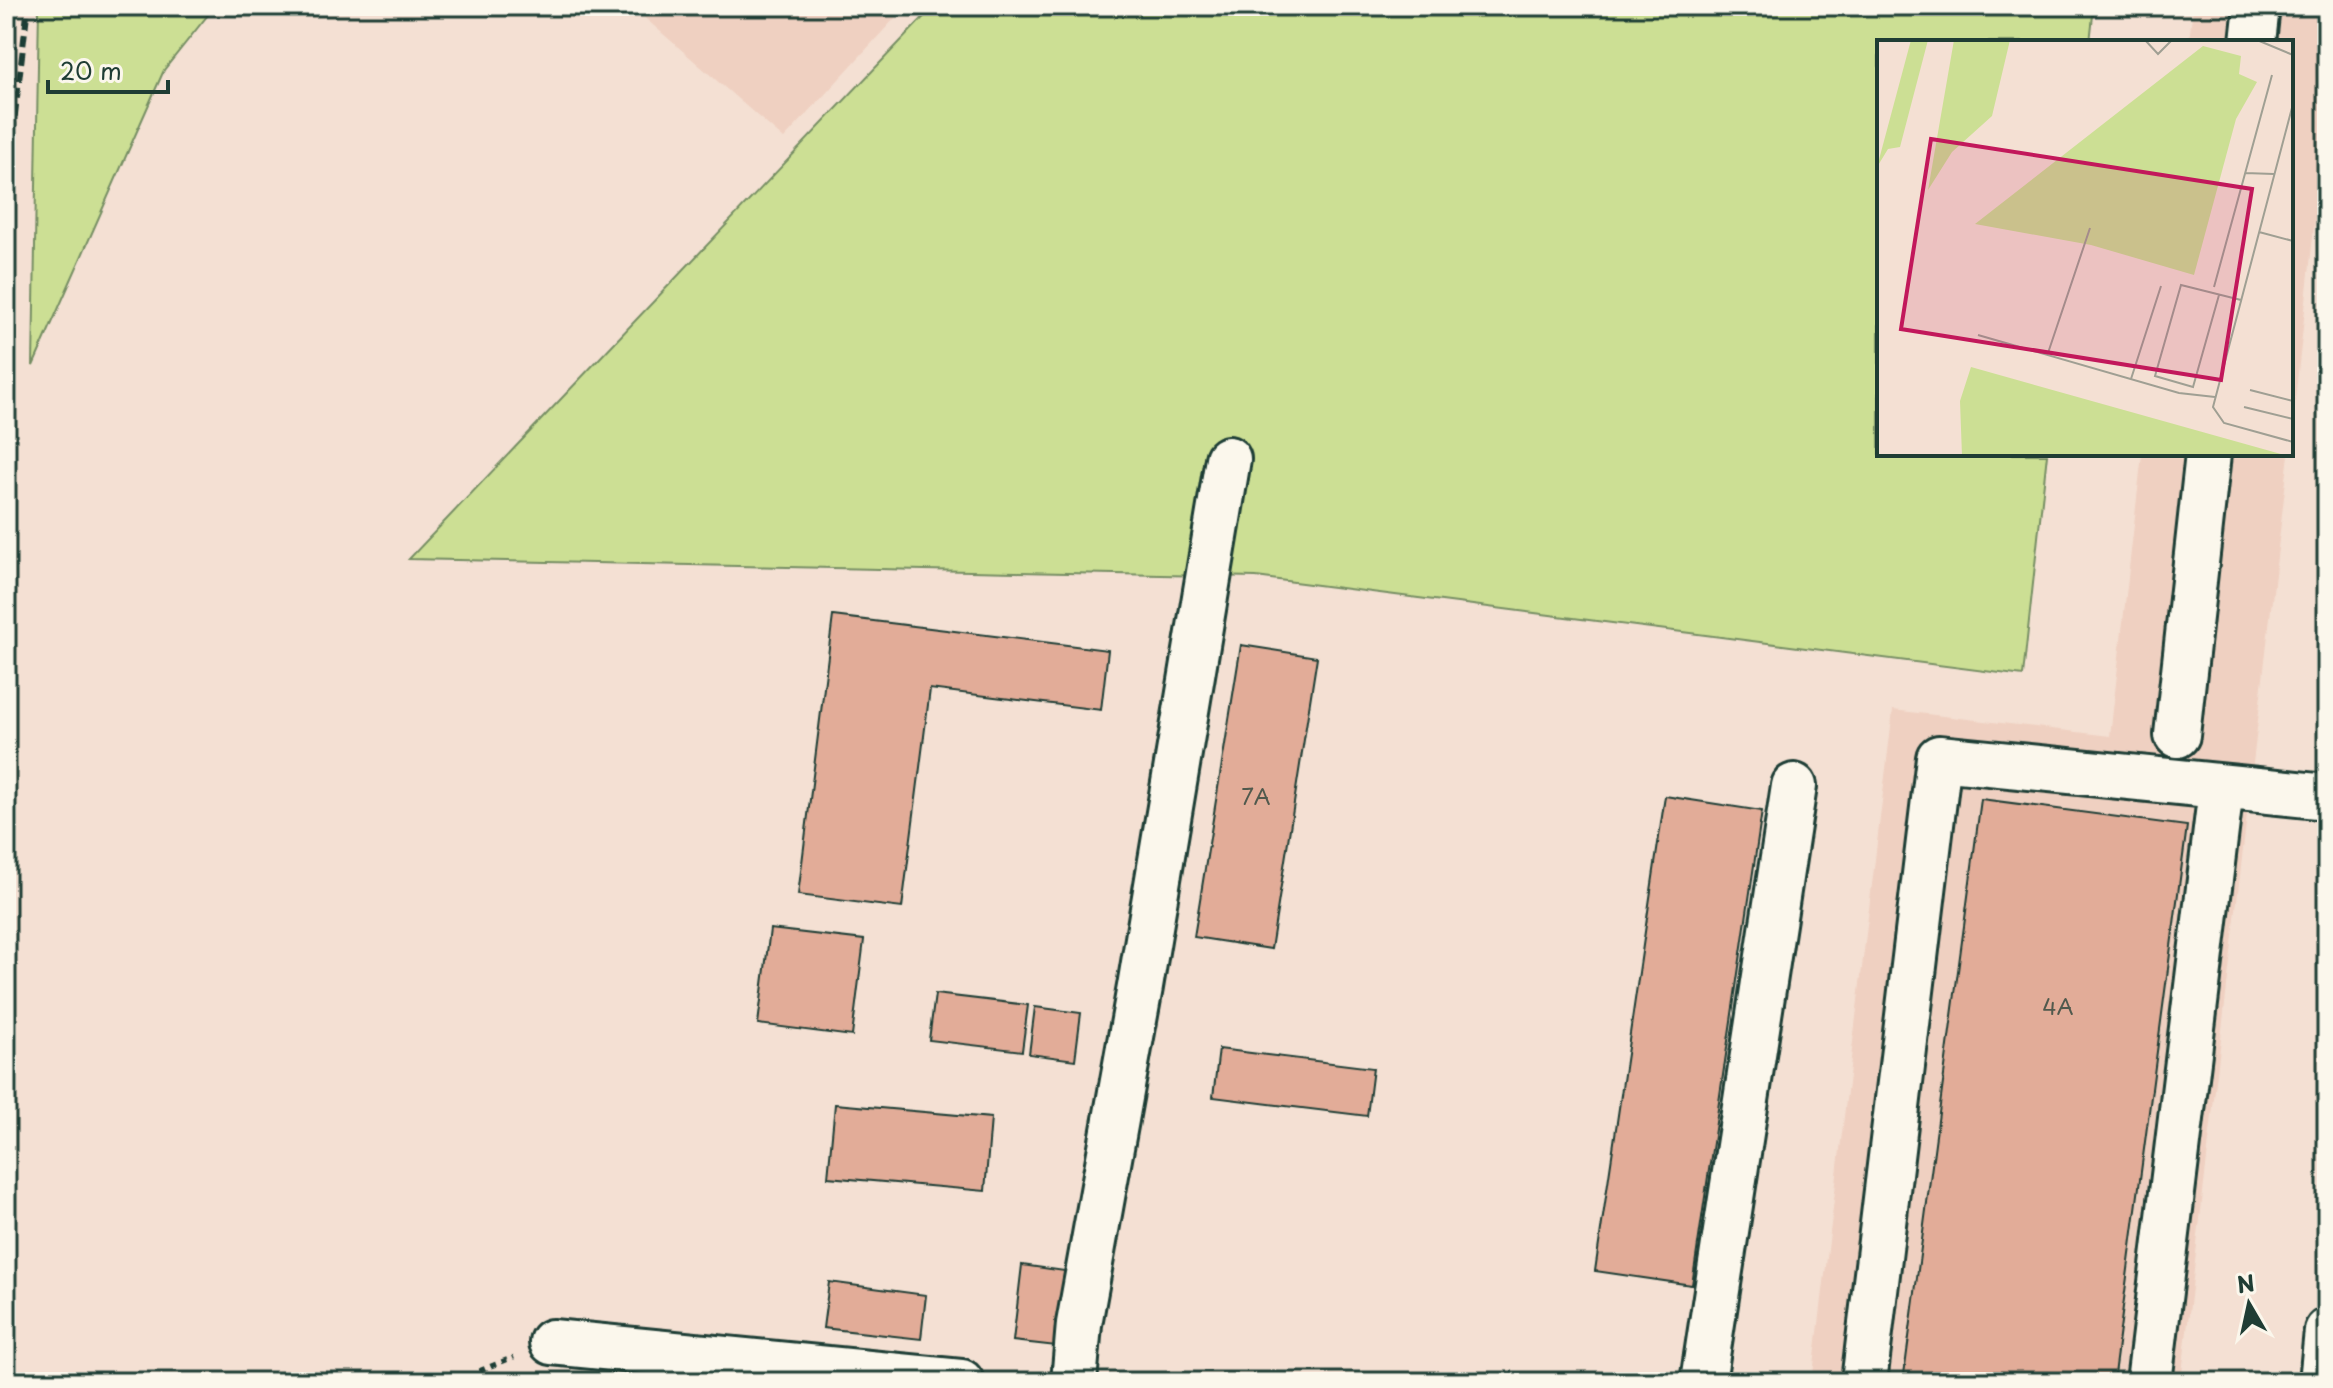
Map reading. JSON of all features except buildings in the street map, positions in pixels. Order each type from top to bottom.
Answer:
[{"type":"street","points":[[2253,40],[2257,6]]},
{"type":"street","points":[[2177,735],[2208,456]]},
{"type":"street","points":[[1074,1382],[1079,1324],[1140,987],[1228,459]]},
{"type":"street","points":[[1864,1382],[1939,758],[2221,789],[2327,797]]},
{"type":"street","points":[[1703,1382],[1794,786]]},
{"type":"street","points":[[2149,1382],[2221,789]]},
{"type":"street","points":[[2322,1382],[2327,1331]]},
{"type":"street","points":[[552,1342],[961,1382]]},
{"type":"shaded area","points":[[631,6],[906,6],[784,139]]},
{"type":"shaded area","points":[[2193,6],[2327,6],[2327,110],[2293,418],[2293,40],[2189,40]]},
{"type":"shaded area","points":[[2142,456],[2289,456],[2181,1382],[1812,1382],[1893,710],[2110,736]]},
{"type":"green space","points":[[39,6],[215,6],[164,70],[33,366]]},
{"type":"green space","points":[[934,6],[2094,6],[2090,40],[1877,40],[1877,456],[2047,456],[2023,676],[1256,577],[409,559]]},
{"type":"railway","points":[[6,188],[28,6]]}]
